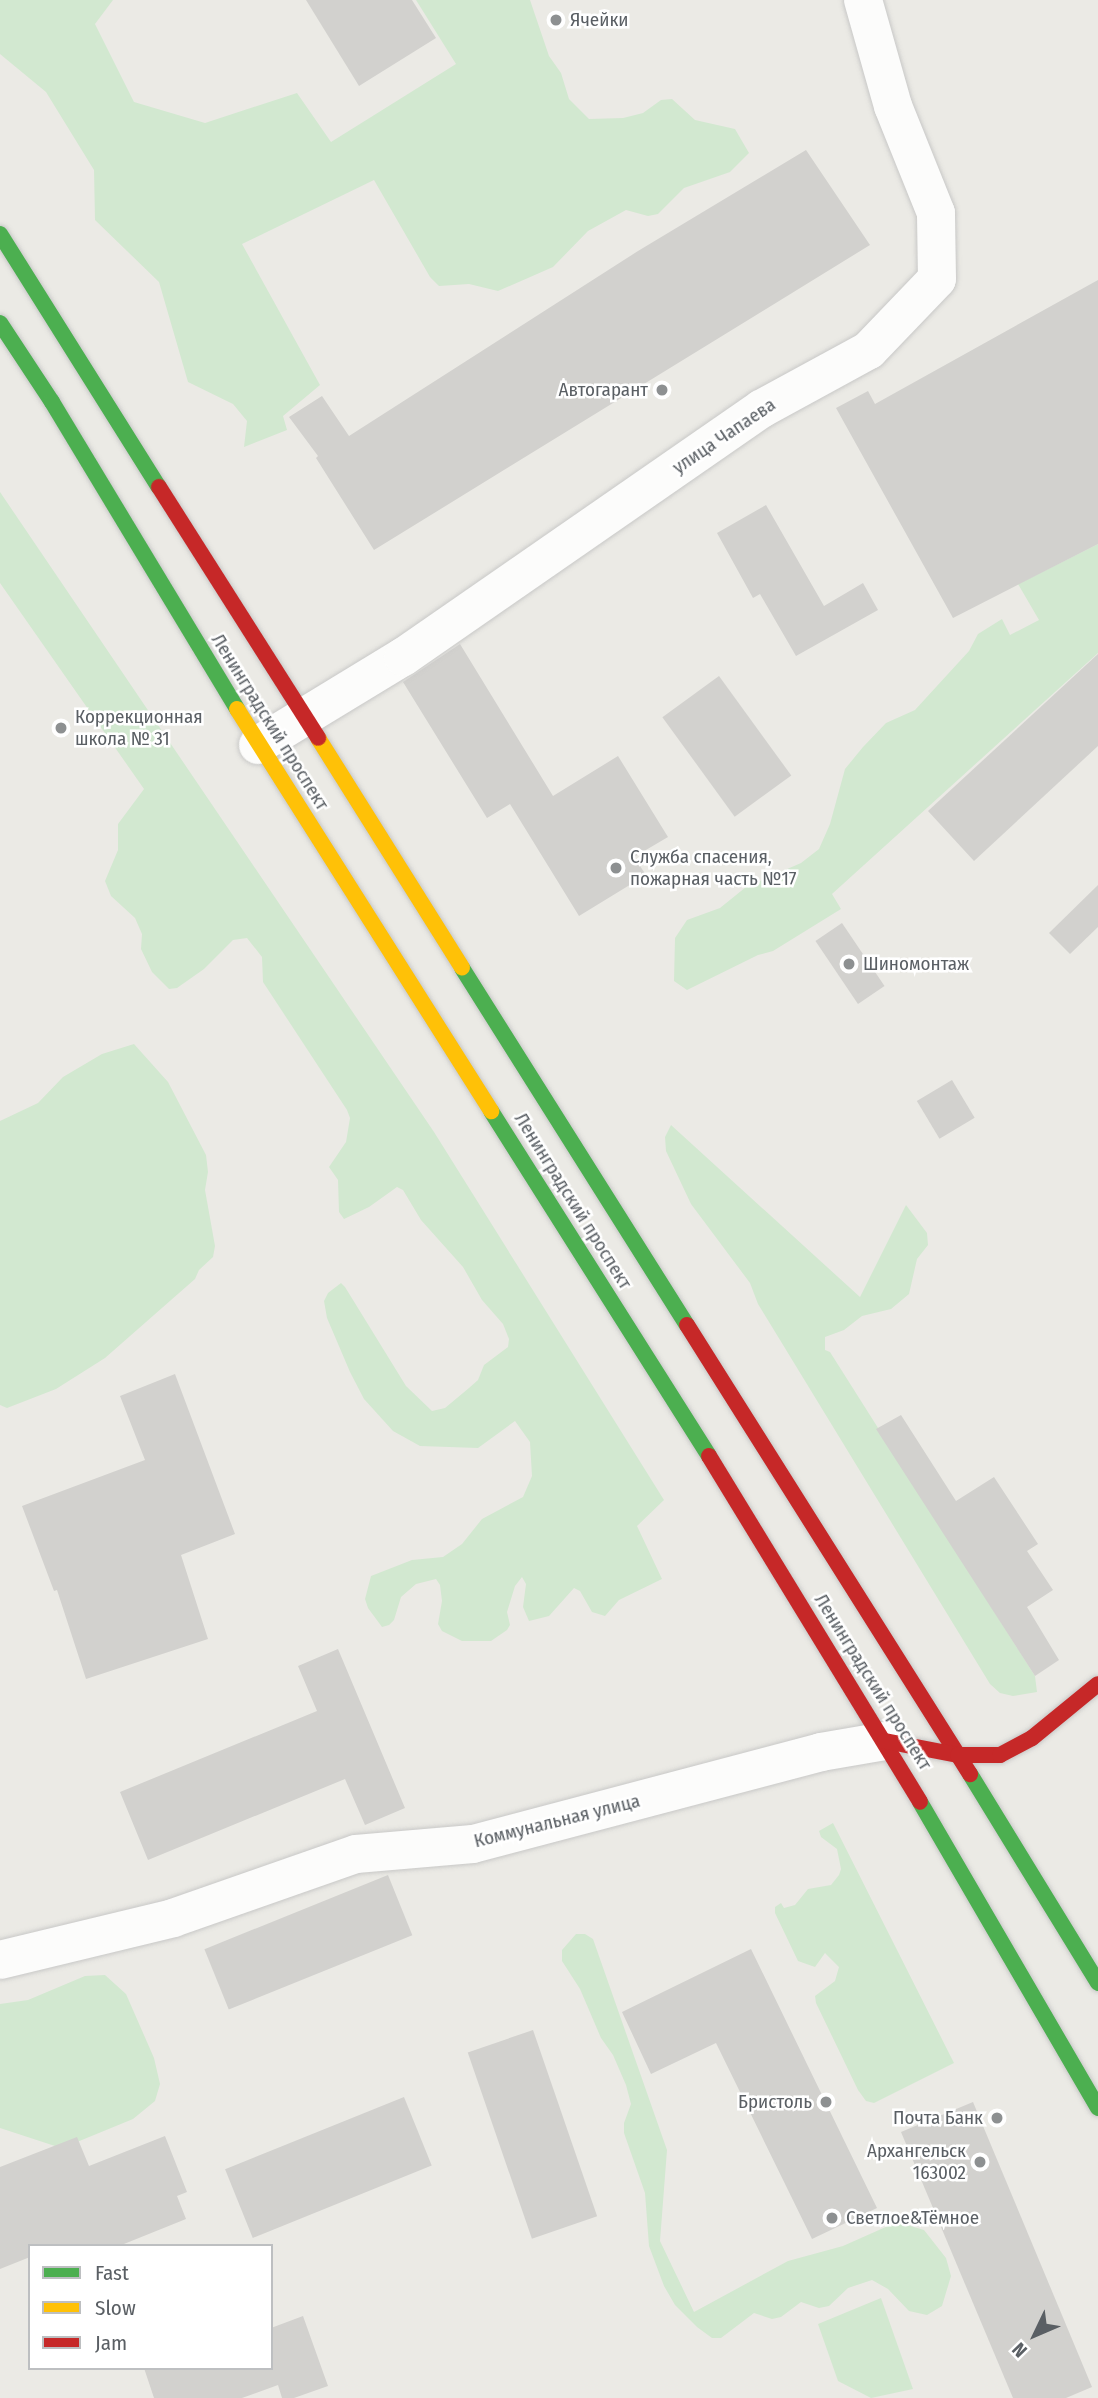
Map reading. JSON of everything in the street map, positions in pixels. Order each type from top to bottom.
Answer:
[{"type":"main road","name":"Ленинградский проспект","points":[[0,234],[302,718],[451,963],[958,1755],[1098,1983]]},
{"type":"main road","name":"Ленинградский проспект","points":[[0,323],[52,402],[258,745],[418,984],[886,1741],[1098,2108]]},
{"type":"main road","name":"Коммунальная улица","points":[[886,1741],[958,1755],[1000,1755],[1032,1738],[1098,1685]]},
{"type":"street","name":"улица Чапаева","points":[[258,745],[403,657],[761,409],[869,350],[937,279],[936,213],[893,106],[863,0]]},
{"type":"street","name":"Коммунальная улица","points":[[0,1960],[173,1918],[356,1854],[474,1844],[821,1752],[886,1741]]},
{"type":"green space","points":[[0,0],[113,0],[95,24],[134,102],[205,123],[297,93],[331,142],[456,64],[416,0],[530,0],[549,56],[561,73],[569,99],[589,119],[623,118],[643,113],[661,100],[672,99],[695,120],[735,129],[749,153],[730,172],[684,188],[658,214],[648,216],[626,210],[588,231],[553,267],[498,291],[469,284],[439,286],[430,277],[374,180],[242,244],[320,385],[283,416],[287,430],[244,447],[247,421],[233,404],[188,382],[159,282],[95,220],[94,170],[46,92],[0,54]]},
{"type":"green space","points":[[0,492],[434,1132],[664,1500],[637,1526],[662,1579],[619,1600],[605,1616],[592,1612],[580,1591],[574,1588],[549,1616],[529,1621],[523,1607],[526,1584],[522,1577],[515,1586],[507,1612],[510,1625],[491,1641],[462,1641],[442,1631],[438,1624],[442,1601],[440,1585],[436,1579],[416,1584],[401,1597],[394,1620],[389,1625],[382,1627],[368,1608],[365,1599],[371,1576],[412,1560],[443,1557],[462,1544],[482,1519],[523,1497],[532,1476],[530,1442],[515,1421],[478,1448],[420,1446],[393,1431],[364,1399],[350,1372],[327,1318],[324,1301],[328,1293],[341,1283],[345,1287],[406,1386],[432,1411],[445,1408],[478,1380],[484,1365],[508,1347],[509,1339],[503,1324],[482,1300],[463,1267],[421,1220],[403,1190],[397,1187],[369,1207],[344,1219],[339,1212],[338,1180],[329,1167],[346,1142],[350,1118],[263,982],[262,957],[247,938],[233,940],[204,969],[177,988],[169,989],[152,972],[141,949],[142,934],[135,918],[111,896],[105,881],[118,850],[118,824],[144,789],[0,583]]},
{"type":"green space","points":[[1098,544],[1098,653],[832,894],[841,909],[773,951],[758,955],[687,990],[674,981],[675,938],[687,920],[720,908],[746,887],[801,863],[819,849],[830,824],[845,769],[863,747],[886,723],[915,710],[969,651],[978,634],[1002,619],[1010,635],[1039,620],[1018,584]]},
{"type":"green space","points":[[134,1044],[168,1082],[206,1155],[208,1172],[205,1190],[215,1246],[213,1257],[199,1270],[195,1279],[105,1358],[56,1389],[7,1408],[0,1405],[0,1121],[38,1103],[63,1077],[102,1054]]},
{"type":"green space","points":[[671,1125],[860,1297],[906,1205],[927,1233],[928,1245],[917,1259],[909,1294],[891,1309],[862,1316],[844,1330],[825,1337],[825,1350],[830,1352],[1035,1676],[1037,1692],[1013,1696],[1000,1693],[990,1684],[758,1304],[750,1283],[691,1204],[666,1151],[665,1137]]},
{"type":"green space","points":[[833,1823],[954,2063],[874,2103],[866,2101],[858,2090],[816,2003],[815,1996],[835,1981],[839,1967],[825,1953],[815,1967],[798,1961],[775,1913],[775,1907],[781,1903],[784,1908],[795,1905],[808,1889],[831,1885],[839,1875],[841,1869],[837,1849],[821,1837],[819,1831]]},
{"type":"green space","points":[[576,1934],[585,1934],[593,1939],[667,2150],[660,2241],[694,2312],[788,2261],[843,2246],[897,2222],[924,2230],[946,2258],[951,2276],[942,2306],[927,2315],[909,2311],[888,2289],[872,2280],[848,2288],[829,2306],[819,2308],[801,2302],[781,2317],[772,2319],[754,2313],[721,2338],[712,2338],[675,2305],[664,2286],[649,2246],[645,2193],[624,2133],[624,2123],[631,2104],[626,2085],[613,2055],[601,2038],[580,1989],[562,1961],[562,1950]]},
{"type":"green space","points":[[105,1975],[126,1994],[154,2058],[160,2084],[155,2101],[133,2119],[58,2147],[0,2128],[0,2004],[28,2000],[85,1976]]},
{"type":"green space","points":[[881,2298],[913,2389],[871,2398],[838,2381],[818,2324]]},
{"type":"building","points":[[306,0],[412,0],[436,38],[359,86]]},
{"type":"building","points":[[806,150],[870,245],[374,550],[316,458],[318,456],[289,417],[322,396],[349,436],[638,251]]},
{"type":"building","points":[[1098,280],[1098,544],[953,618],[836,408],[868,391],[875,404]]},
{"type":"building","points":[[766,505],[824,606],[863,583],[878,610],[796,656],[760,594],[753,598],[717,533]]},
{"type":"building","points":[[460,644],[553,796],[618,756],[668,837],[634,857],[646,875],[579,916],[510,804],[487,818],[403,682]]},
{"type":"building","points":[[1098,654],[1098,746],[974,861],[928,811]]},
{"type":"building","points":[[719,676],[791,776],[735,817],[662,717]]},
{"type":"building","points":[[1098,885],[1098,927],[1070,954],[1049,933]]},
{"type":"building","name":"Шиномонтаж","points":[[842,923],[884,986],[858,1004],[815,941]]},
{"type":"building","points":[[952,1080],[975,1118],[940,1139],[917,1101]]},
{"type":"building","points":[[175,1374],[235,1534],[181,1555],[208,1639],[86,1679],[57,1590],[54,1591],[22,1506],[145,1460],[120,1396]]},
{"type":"building","points":[[901,1415],[956,1501],[994,1477],[1038,1544],[1027,1551],[1053,1590],[1027,1607],[1059,1660],[1035,1676],[876,1429]]},
{"type":"building","points":[[338,1649],[405,1808],[365,1825],[345,1779],[148,1860],[120,1792],[317,1711],[298,1666]]},
{"type":"building","points":[[388,1875],[412,1935],[229,2009],[204,1949]]},
{"type":"building","points":[[751,1949],[877,2208],[812,2239],[716,2043],[651,2074],[622,2012]]},
{"type":"building","points":[[533,2030],[597,2216],[532,2239],[468,2052]]},
{"type":"building","points":[[404,2097],[432,2166],[253,2238],[225,2169]]},
{"type":"building","points":[[973,2102],[1092,2387],[1066,2398],[1013,2398],[901,2132]]},
{"type":"building","points":[[165,2136],[187,2192],[177,2196],[186,2219],[124,2244],[28,2244],[28,2258],[0,2269],[0,2167],[77,2137],[89,2166]]},
{"type":"building","points":[[303,2316],[328,2386],[294,2398],[282,2398],[278,2385],[242,2398],[154,2398],[145,2370],[273,2370],[273,2327]]},
{"type":"traffic: fast","points":[[0,234],[159,487]]},
{"type":"traffic: fast","points":[[0,323],[52,402],[237,709]]},
{"type":"traffic: fast","points":[[462,968],[687,1325]]},
{"type":"traffic: fast","points":[[491,1111],[709,1456]]},
{"type":"traffic: fast","points":[[970,1774],[1098,1983]]},
{"type":"traffic: fast","points":[[920,1802],[1098,2108]]},
{"type":"traffic: slow","points":[[237,709],[491,1111]]},
{"type":"traffic: slow","points":[[318,738],[462,968]]},
{"type":"traffic: jam","points":[[159,487],[318,738]]},
{"type":"traffic: jam","points":[[687,1325],[970,1774]]},
{"type":"traffic: jam","points":[[709,1456],[920,1802]]},
{"type":"traffic: jam","points":[[885,1741],[958,1755],[1000,1755],[1032,1738],[1098,1684]]},
{"type":"place","name":"Ячейки","points":[[556,20]]},
{"type":"place","name":"Автогарант","points":[[662,390]]},
{"type":"place","name":"Коррекционная школа № 31","points":[[61,728]]},
{"type":"place","name":"Служба спасения, пожарная часть №17","points":[[616,868]]},
{"type":"place","name":"Шиномонтаж","points":[[849,964]]},
{"type":"place","name":"Бристоль","points":[[826,2102]]},
{"type":"place","name":"Почта Банк","points":[[997,2118]]},
{"type":"place","name":"Архангельск 163002","points":[[980,2162]]},
{"type":"place","name":"Светлое&Тёмное","points":[[832,2218]]}]
